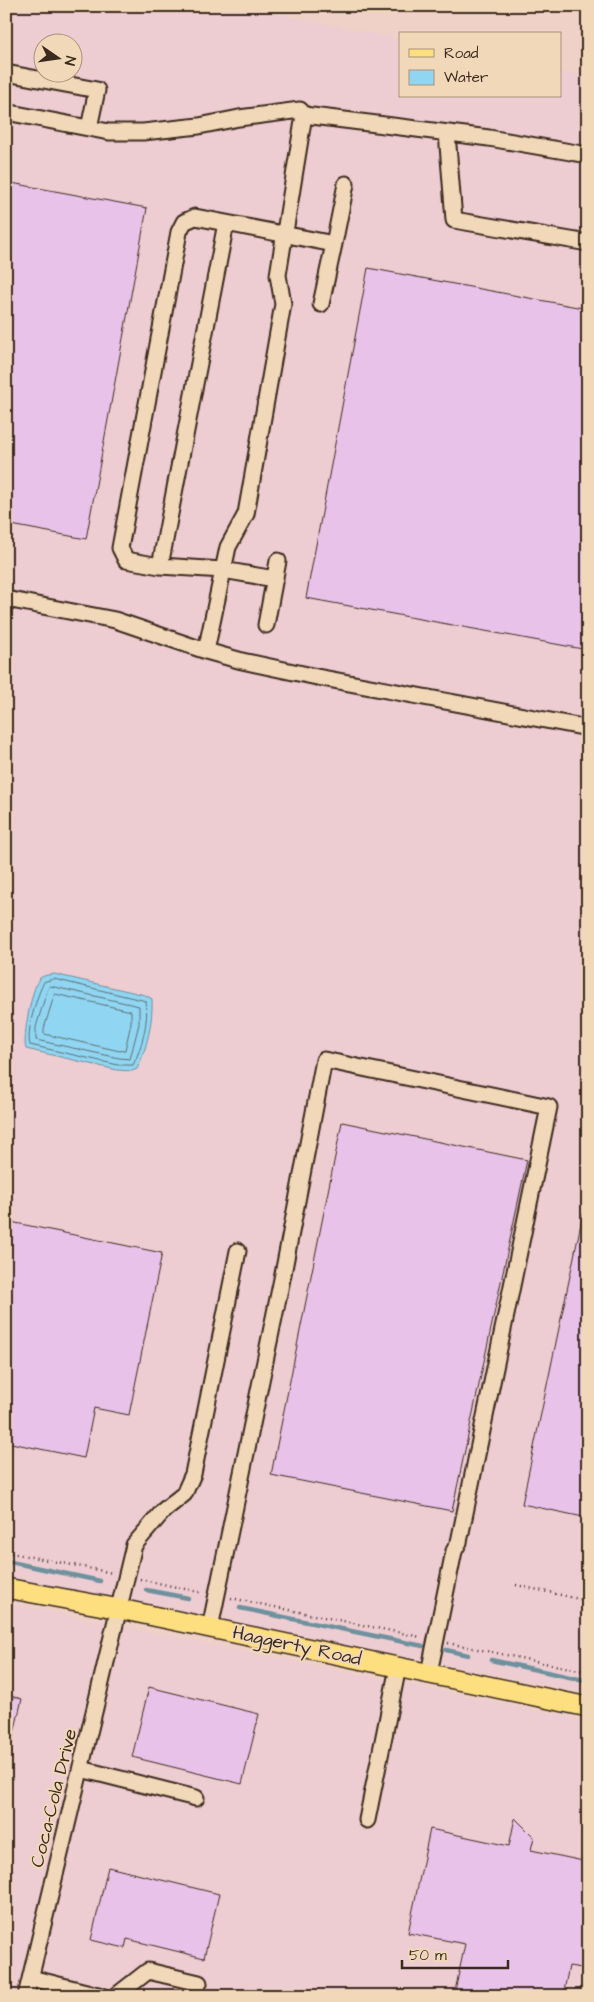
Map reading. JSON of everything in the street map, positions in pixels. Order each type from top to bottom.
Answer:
[{"type":"main road","name":"Haggerty Road","points":[[6,1588],[210,1628],[588,1707]]},
{"type":"street","points":[[6,73],[97,90],[89,128]]},
{"type":"street","points":[[6,112],[109,132],[143,132],[199,126],[239,118],[300,110],[304,115],[447,133],[588,155]]},
{"type":"street","points":[[206,651],[228,547],[246,514],[283,304],[278,275],[304,115]]},
{"type":"street","points":[[447,133],[454,220],[588,243]]},
{"type":"street","points":[[321,304],[346,184]]},
{"type":"street","points":[[275,579],[223,570],[160,566],[126,560],[120,548],[179,232],[184,222],[194,217],[334,244]]},
{"type":"street","points":[[160,566],[226,223]]},
{"type":"street","points":[[266,625],[278,561]]},
{"type":"street","points":[[6,599],[115,620],[206,651],[316,677],[588,728]]},
{"type":"street","points":[[210,1628],[324,1060],[549,1107],[459,1542],[454,1551],[429,1673]]},
{"type":"street","name":"Coca-Cola Drive","points":[[26,1996],[120,1610],[134,1545],[164,1510],[184,1494],[193,1474],[238,1251]]},
{"type":"street","points":[[367,1820],[398,1667]]},
{"type":"street","points":[[81,1770],[196,1798]]},
{"type":"street","points":[[116,1996],[148,1971],[199,1983]]},
{"type":"street","points":[[31,1978],[102,1996]]},
{"type":"path","points":[[6,1552],[116,1574]]},
{"type":"path","points":[[135,1578],[588,1672]]},
{"type":"path","points":[[516,1585],[588,1601]]},
{"type":"shaded area","points":[[6,6],[237,6],[399,39],[399,98],[562,98],[562,72],[588,77],[588,1693],[6,1578]]},
{"type":"shaded area","points":[[6,1603],[588,1721],[588,1996],[6,1996]]},
{"type":"water","points":[[54,974],[145,995],[152,999],[149,1035],[137,1069],[132,1071],[117,1070],[26,1049],[25,1035],[36,984],[42,977]]},
{"type":"building","points":[[6,182],[147,208],[86,539],[6,524]]},
{"type":"building","points":[[368,268],[588,309],[588,650],[306,598]]},
{"type":"building","points":[[342,1122],[527,1160],[452,1511],[271,1475]]},
{"type":"building","points":[[583,1214],[588,1215],[588,1518],[522,1504]]},
{"type":"building","points":[[6,1221],[162,1253],[129,1415],[94,1408],[84,1458],[6,1442]]},
{"type":"building","points":[[149,1687],[259,1714],[242,1784],[132,1757]]},
{"type":"building","points":[[6,1695],[22,1699],[11,1746],[6,1746]]},
{"type":"building","points":[[515,1818],[534,1837],[531,1850],[588,1862],[588,1969],[569,1966],[563,1996],[454,1996],[465,1944],[408,1933],[430,1829],[509,1846]]},
{"type":"building","points":[[108,1867],[219,1894],[204,1958],[127,1939],[125,1948],[91,1940]]},
{"type":"waterway","points":[[6,976],[6,981]]},
{"type":"waterway","points":[[6,1561],[100,1581]]},
{"type":"waterway","points":[[146,1590],[188,1598]]},
{"type":"waterway","points":[[240,1608],[423,1646]]},
{"type":"waterway","points":[[446,1650],[468,1655]]},
{"type":"waterway","points":[[491,1660],[588,1681]]}]
